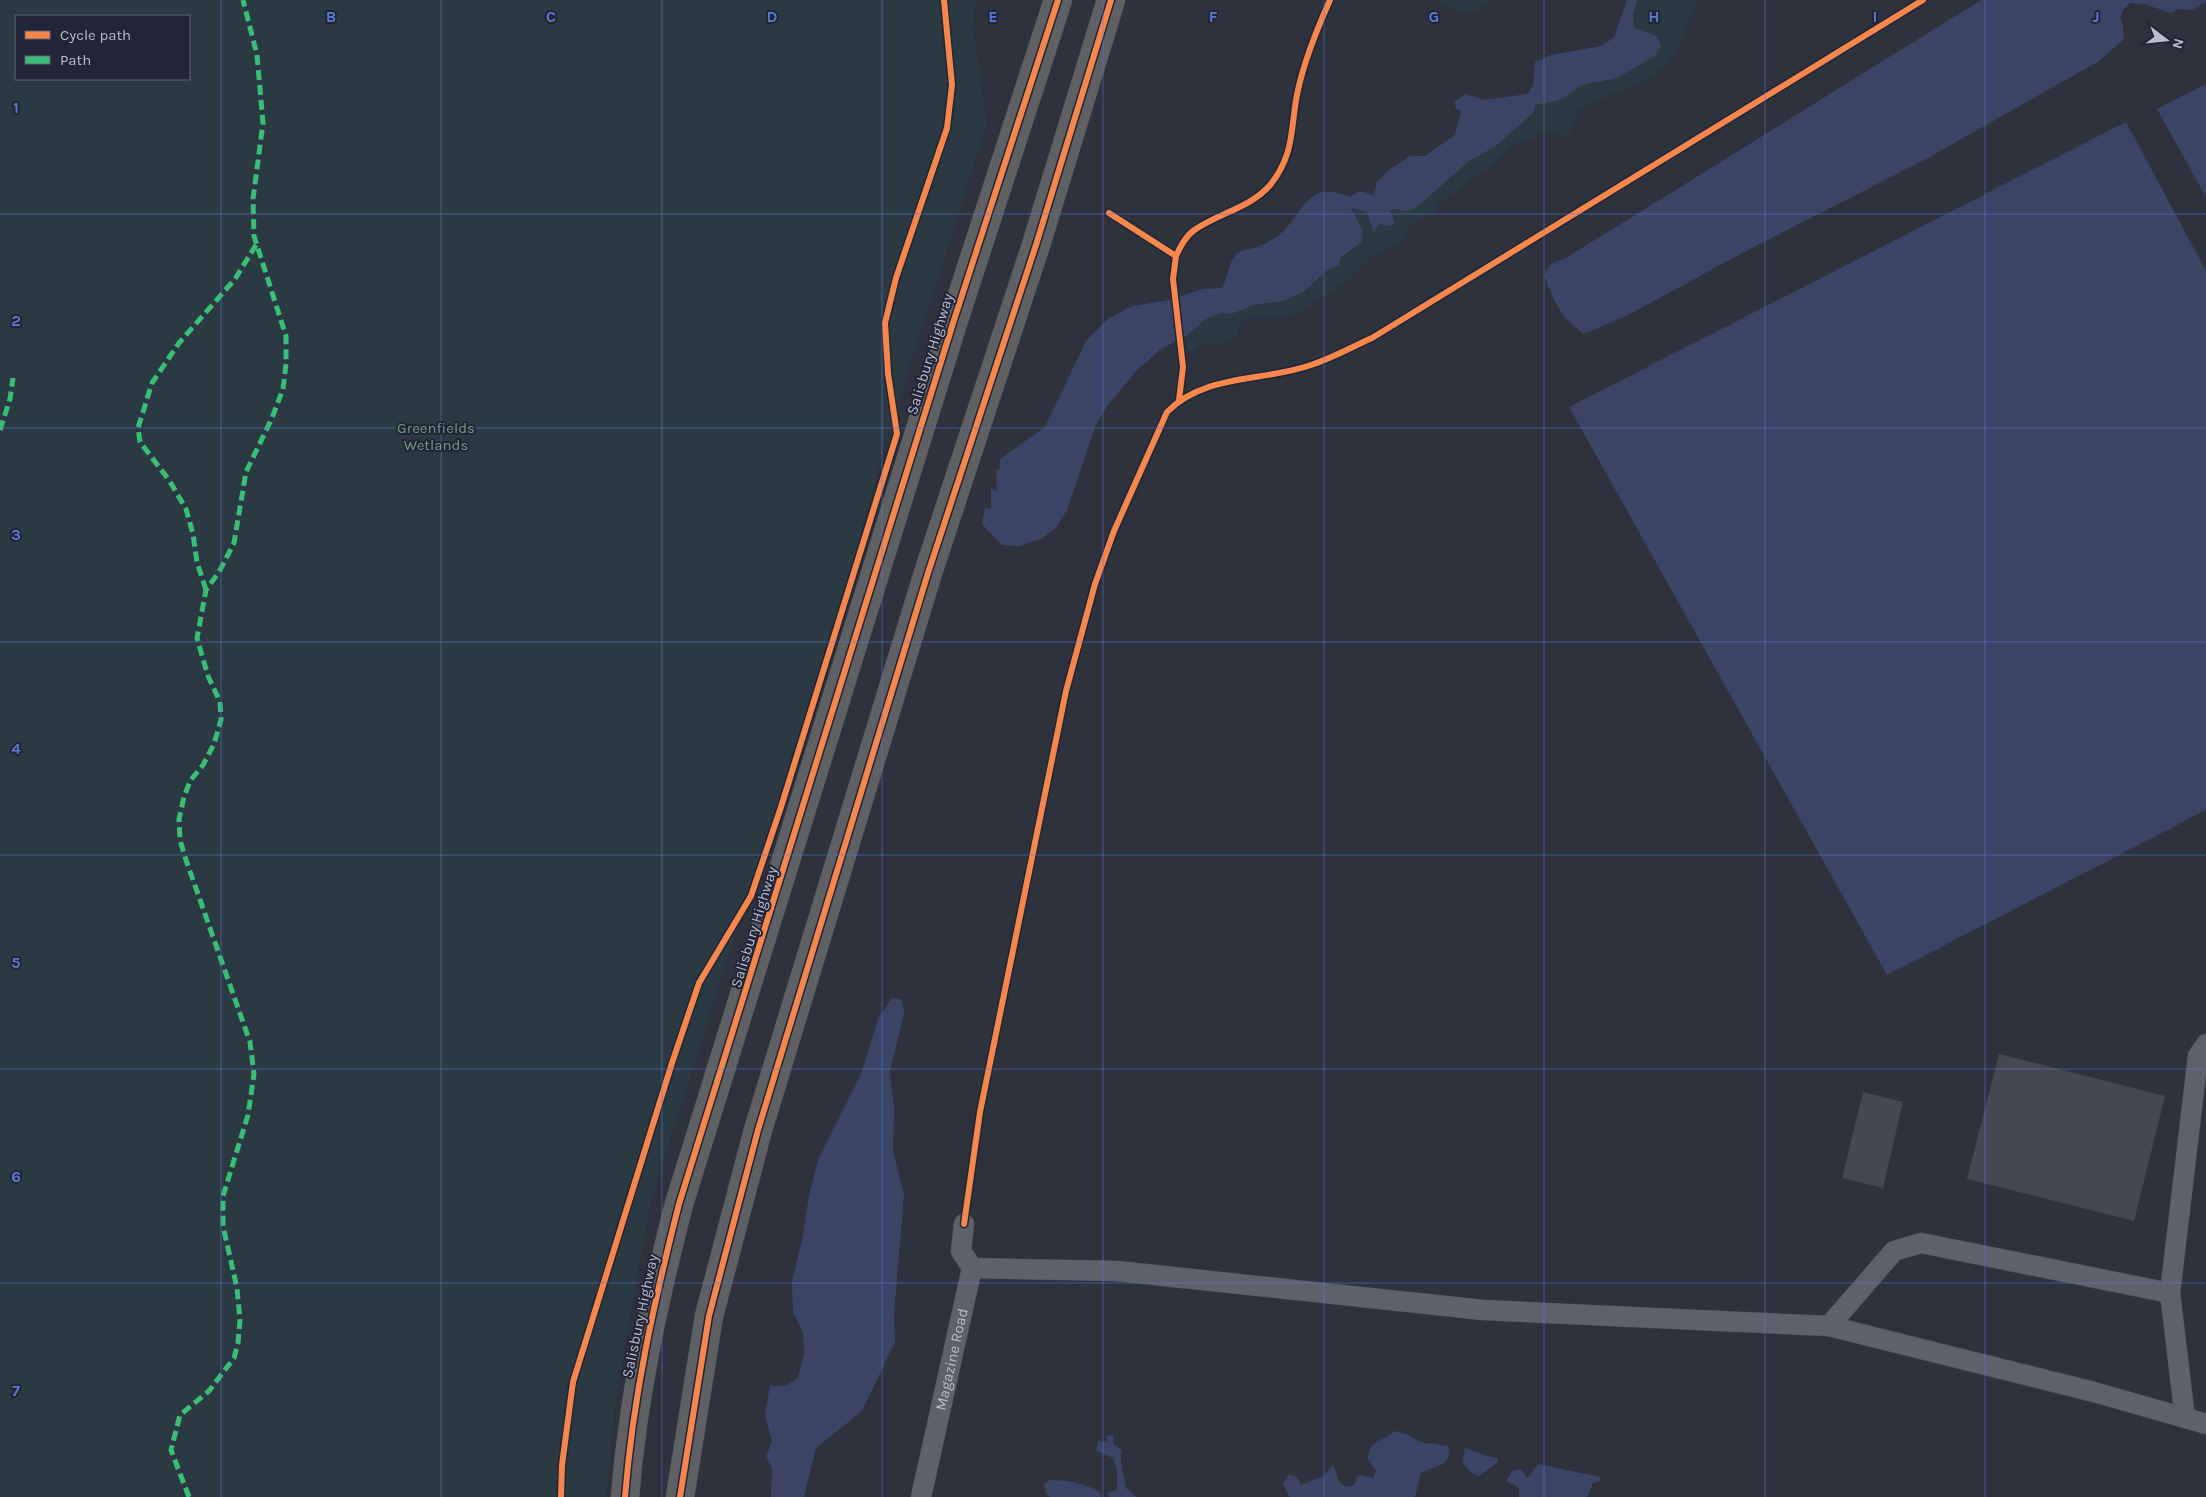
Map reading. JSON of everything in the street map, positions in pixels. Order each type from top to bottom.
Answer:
[{"type":"highway","name":"Salisbury Highway","points":[[625,1497],[635,1400],[650,1317],[679,1204],[954,320],[1058,0]]},
{"type":"highway","points":[[680,1497],[709,1316],[758,1130],[928,573],[1036,245],[1111,0]]},
{"type":"street","points":[[2185,1418],[2170,1293],[2198,1056],[2206,1044]]},
{"type":"street","points":[[964,1224],[961,1251],[972,1268],[1117,1271],[1483,1310],[1829,1326],[2094,1392],[2206,1424]]},
{"type":"street","points":[[1829,1326],[1894,1250],[1921,1243],[2170,1293]]},
{"type":"street","name":"Magazine Road","points":[[921,1497],[972,1268]]},
{"type":"green space","name":"Greenfields Wetlands","points":[[0,0],[976,0],[973,27],[987,124],[889,432],[850,571],[650,1204],[616,1397],[606,1497],[0,1497]]},
{"type":"green space","points":[[1434,0],[1494,0],[1471,14],[1454,10]]},
{"type":"green space","points":[[1637,0],[1700,0],[1691,15],[1674,55],[1661,70],[1639,83],[1586,106],[1576,113],[1574,124],[1568,136],[1542,132],[1527,142],[1511,145],[1501,158],[1438,204],[1434,215],[1426,215],[1409,226],[1406,239],[1369,259],[1346,283],[1299,312],[1281,317],[1250,318],[1239,322],[1238,335],[1230,341],[1218,345],[1204,343],[1193,352],[1186,351],[1186,336],[1206,319],[1222,313],[1231,314],[1254,305],[1284,301],[1306,290],[1326,271],[1339,265],[1341,257],[1354,250],[1363,231],[1351,208],[1367,212],[1374,233],[1379,224],[1395,223],[1389,212],[1394,209],[1405,211],[1415,209],[1469,161],[1496,146],[1535,105],[1560,100],[1582,85],[1597,84],[1634,29],[1633,16]]},
{"type":"water","points":[[1627,0],[1637,0],[1633,16],[1634,28],[1657,36],[1661,46],[1656,55],[1617,78],[1582,85],[1560,100],[1535,105],[1534,112],[1496,146],[1469,161],[1415,209],[1405,211],[1394,209],[1390,211],[1395,223],[1389,226],[1379,224],[1374,233],[1367,212],[1351,208],[1363,231],[1361,243],[1341,257],[1339,265],[1326,271],[1306,290],[1284,301],[1254,305],[1231,314],[1222,313],[1206,319],[1186,336],[1161,349],[1137,370],[1108,405],[1095,427],[1067,510],[1056,528],[1041,539],[1019,546],[1002,545],[982,524],[985,508],[991,509],[991,489],[997,491],[996,470],[999,470],[1000,459],[1045,427],[1086,341],[1108,319],[1132,306],[1165,301],[1203,289],[1222,288],[1231,263],[1237,253],[1260,246],[1276,237],[1313,196],[1323,192],[1334,192],[1350,197],[1360,191],[1374,195],[1377,182],[1389,170],[1410,156],[1425,156],[1455,135],[1461,111],[1457,110],[1454,102],[1466,94],[1484,100],[1528,94],[1533,85],[1535,62],[1551,55],[1602,46],[1614,37]]},
{"type":"water","points":[[1981,0],[2206,0],[2206,2],[2192,10],[2177,9],[2171,13],[2144,4],[2130,3],[2123,10],[2120,18],[2123,25],[2124,39],[2099,61],[1928,158],[1748,250],[1628,315],[1584,334],[1563,315],[1544,275],[1551,264],[1566,258]]},
{"type":"water","points":[[2206,84],[2206,197],[2157,109]]},
{"type":"water","points":[[2126,122],[2206,271],[2206,810],[1887,975],[1569,407]]},
{"type":"water","points":[[892,998],[902,1000],[904,1013],[890,1072],[894,1109],[893,1151],[904,1195],[894,1314],[895,1342],[862,1411],[816,1448],[804,1497],[771,1497],[772,1468],[766,1457],[772,1441],[765,1415],[770,1386],[785,1386],[798,1378],[804,1353],[803,1332],[793,1312],[792,1281],[803,1236],[809,1195],[818,1160],[861,1074],[878,1019]]},
{"type":"water","points":[[1396,1431],[1409,1435],[1420,1442],[1448,1446],[1450,1454],[1443,1464],[1421,1473],[1415,1497],[1289,1497],[1283,1484],[1289,1474],[1297,1477],[1301,1485],[1324,1476],[1333,1465],[1340,1483],[1346,1487],[1354,1485],[1358,1475],[1373,1478],[1376,1471],[1367,1458],[1372,1445]]},
{"type":"water","points":[[1112,1435],[1114,1438],[1113,1444],[1122,1450],[1121,1464],[1126,1488],[1137,1497],[1109,1497],[1107,1493],[1117,1490],[1117,1470],[1113,1458],[1097,1451],[1098,1441],[1107,1442],[1106,1436]]},
{"type":"water","points":[[1465,1448],[1497,1458],[1498,1462],[1479,1476],[1471,1473],[1462,1462]]},
{"type":"water","points":[[1538,1464],[1600,1477],[1601,1481],[1593,1483],[1587,1497],[1519,1497],[1519,1488],[1506,1481],[1512,1471],[1520,1469],[1527,1479]]},
{"type":"water","points":[[1050,1480],[1082,1484],[1100,1492],[1101,1497],[1050,1497],[1046,1493],[1044,1484]]},
{"type":"building","points":[[1999,1054],[2165,1096],[2134,1221],[1967,1179]]},
{"type":"building","points":[[1863,1092],[1903,1102],[1883,1188],[1842,1178]]},
{"type":"marked path","points":[[189,1497],[171,1450],[180,1415],[209,1391],[234,1358],[238,1343],[240,1320],[237,1288],[223,1226],[223,1196],[248,1115],[254,1074],[250,1042],[186,860],[180,840],[179,819],[190,781],[203,765],[214,744],[221,720],[220,702],[208,676],[197,638],[206,590],[219,572],[234,543],[246,472],[272,418],[283,389],[286,364],[286,336],[254,236],[253,199],[263,123],[257,55],[243,0]]},
{"type":"marked path","points":[[206,590],[197,562],[193,534],[186,509],[169,480],[140,442],[138,428],[152,383],[179,343],[235,279],[256,245]]},
{"type":"marked path","points":[[0,430],[10,399],[13,378]]},
{"type":"cycle path","points":[[561,1497],[562,1465],[573,1382],[672,1063],[699,983],[751,896],[781,807],[897,434],[888,373],[885,323],[896,278],[947,128],[952,85],[944,0]]},
{"type":"cycle path","points":[[625,1497],[639,1386],[661,1277],[679,1204],[954,320],[1058,0]]},
{"type":"cycle path","points":[[680,1497],[709,1316],[758,1130],[928,573],[1036,245],[1111,0]]},
{"type":"cycle path","points":[[1176,256],[1190,233],[1254,199],[1271,184],[1279,172],[1285,161],[1291,138],[1298,90],[1304,67],[1330,0]]},
{"type":"cycle path","points":[[964,1224],[980,1112],[1066,691],[1095,584],[1114,531],[1167,412],[1182,399],[1217,384],[1311,365],[1372,338],[1923,0]]},
{"type":"cycle path","points":[[1109,213],[1176,256],[1173,279],[1183,367],[1179,400]]}]
